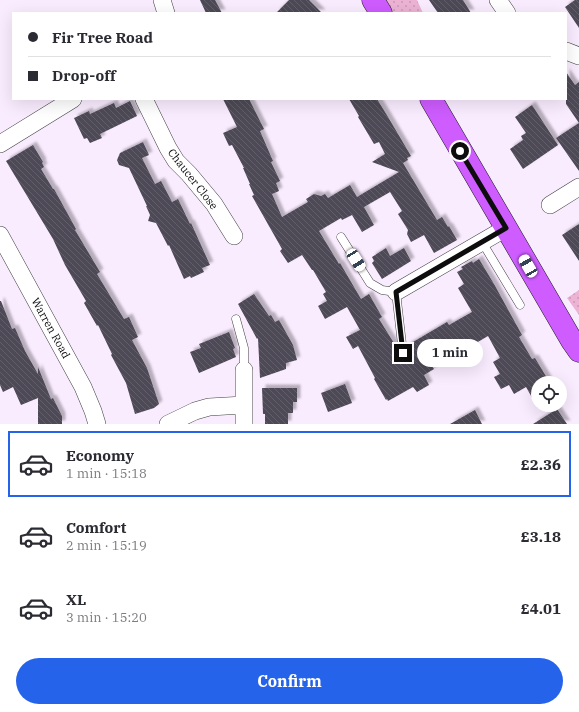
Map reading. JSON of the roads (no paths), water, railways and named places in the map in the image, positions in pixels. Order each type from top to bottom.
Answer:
[{"type":"main road","points":[[373,0],[380,12]]},
{"type":"main road","points":[[431,100],[579,351]]},
{"type":"street","points":[[162,0],[166,12]]},
{"type":"street","points":[[498,0],[506,12]]},
{"type":"street","points":[[567,51],[579,56]]},
{"type":"street","points":[[0,144],[70,100]]},
{"type":"street","name":"Chaucer Close","points":[[144,100],[176,161],[214,204],[234,236]]},
{"type":"street","points":[[550,205],[579,187]]},
{"type":"street","points":[[396,292],[506,228]]},
{"type":"street","name":"Warren Road","points":[[0,235],[83,387],[97,424]]},
{"type":"street","points":[[244,370],[244,424]]},
{"type":"street","points":[[168,424],[208,407],[244,405]]},
{"type":"lane","points":[[341,237],[370,283],[382,290],[396,292],[403,353]]},
{"type":"lane","points":[[482,242],[520,305]]},
{"type":"lane","points":[[236,319],[244,348],[244,370]]}]
